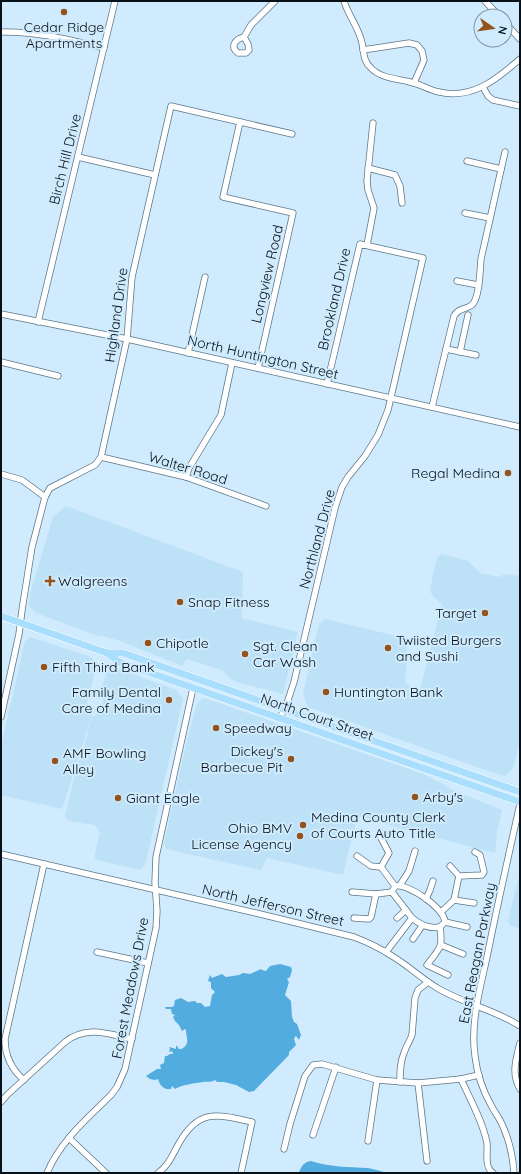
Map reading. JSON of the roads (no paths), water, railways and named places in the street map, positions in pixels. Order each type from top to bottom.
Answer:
[{"type":"main road","name":"North Court Street","points":[[1,616],[107,653],[119,662],[520,803]]},
{"type":"main road","name":"North Court Street","points":[[107,653],[123,653],[520,792]]},
{"type":"street","name":"Birch Hill Drive","points":[[38,322],[116,1]]},
{"type":"street","points":[[244,37],[251,25],[274,1]]},
{"type":"street","points":[[344,1],[360,36],[367,64],[375,72],[381,75],[414,83],[448,94],[465,92],[483,87],[499,78],[520,59]]},
{"type":"street","points":[[1,32],[39,34],[104,48]]},
{"type":"street","points":[[513,32],[520,39]]},
{"type":"street","points":[[363,50],[409,43],[416,45],[422,50],[424,60],[414,83]]},
{"type":"street","points":[[483,87],[488,96],[493,100],[520,106]]},
{"type":"street","name":"Highland Drive","points":[[101,457],[126,339],[131,283],[171,106],[240,122]]},
{"type":"street","points":[[240,122],[292,134]]},
{"type":"street","name":"Longview Road","points":[[240,122],[223,197],[293,213],[258,368]]},
{"type":"street","points":[[367,245],[374,208],[368,190],[368,168],[373,124]]},
{"type":"street","points":[[432,407],[454,316],[459,310],[474,302],[481,271],[481,259],[505,152]]},
{"type":"street","points":[[78,157],[155,175]]},
{"type":"street","points":[[467,161],[501,169]]},
{"type":"street","points":[[368,168],[395,175],[400,186],[402,202]]},
{"type":"street","points":[[465,213],[490,218]]},
{"type":"street","name":"Brookland Drive","points":[[327,384],[360,244],[367,245]]},
{"type":"street","name":"Northland Drive","points":[[280,718],[294,682],[336,502],[348,477],[365,456],[384,422],[391,398],[423,258],[367,245]]},
{"type":"street","points":[[188,353],[205,277]]},
{"type":"street","points":[[457,281],[478,286]]},
{"type":"street","name":"North Huntington Street","points":[[1,314],[126,339],[520,427]]},
{"type":"street","points":[[460,352],[468,314]]},
{"type":"street","points":[[446,349],[476,355]]},
{"type":"street","points":[[1,362],[58,376]]},
{"type":"street","points":[[186,476],[189,468],[221,416],[232,363]]},
{"type":"street","points":[[1,717],[21,623],[32,547],[44,497],[50,488],[95,465],[101,457]]},
{"type":"street","name":"Walter Road","points":[[101,457],[186,476],[266,506]]},
{"type":"street","points":[[1,474],[22,480],[44,497]]},
{"type":"street","name":"Forest Meadows Drive","points":[[48,1173],[56,1155],[69,1138],[117,1087],[125,1069],[157,916],[155,869],[158,839],[193,688]]},
{"type":"street","name":"East Reagan Parkway","points":[[514,1173],[508,1138],[488,1098],[479,1075],[474,1044],[477,1006],[495,914],[520,803]]},
{"type":"street","points":[[381,838],[389,853],[381,867]]},
{"type":"street","points":[[352,892],[376,894],[392,892],[409,871],[414,851]]},
{"type":"street","points":[[459,876],[482,875],[484,872],[482,859],[480,855],[475,852]]},
{"type":"street","name":"North Jefferson Street","points":[[1,854],[341,933],[369,943],[386,952],[428,982],[453,996],[495,1013],[520,1026]]},
{"type":"street","points":[[357,856],[370,866],[381,867],[398,885],[426,899],[441,912],[445,922]]},
{"type":"street","points":[[24,1080],[13,1069],[9,1062],[6,1054],[5,1039],[44,864]]},
{"type":"street","points":[[450,866],[459,876]]},
{"type":"street","points":[[441,912],[454,900],[459,876]]},
{"type":"street","points":[[426,899],[433,881]]},
{"type":"street","points":[[392,892],[412,918],[422,926],[440,927],[445,922]]},
{"type":"street","points":[[354,918],[369,919],[371,917],[376,894]]},
{"type":"street","points":[[454,900],[474,903]]},
{"type":"street","points":[[397,918],[406,910]]},
{"type":"street","points":[[386,952],[412,918]]},
{"type":"street","points":[[445,922],[467,927]]},
{"type":"street","points":[[414,939],[422,926]]},
{"type":"street","points":[[440,927],[442,943],[428,965],[448,975]]},
{"type":"street","points":[[441,945],[462,954]]},
{"type":"street","points":[[97,952],[148,963]]},
{"type":"street","points":[[400,1082],[400,1064],[404,1050],[412,1035],[415,998],[418,990],[428,982]]},
{"type":"street","points":[[1,1102],[65,1042],[76,1035],[97,1032],[132,1039]]},
{"type":"street","points":[[520,1043],[514,1072],[516,1082],[520,1089]]},
{"type":"street","points":[[284,1149],[305,1076],[313,1065],[317,1064],[336,1068],[377,1080],[400,1082],[418,1083],[462,1079],[479,1075]]},
{"type":"street","points":[[313,1134],[336,1068]]},
{"type":"street","points":[[462,1079],[485,1136],[488,1149],[488,1166],[490,1171],[493,1173]]},
{"type":"street","points":[[368,1141],[377,1080]]},
{"type":"street","points":[[418,1083],[427,1161]]},
{"type":"street","points":[[158,1173],[170,1161],[187,1130],[198,1121],[211,1116],[252,1122],[241,1173]]},
{"type":"street","points":[[69,1138],[106,1173]]},
{"type":"water","points":[[280,964],[291,967],[292,970],[290,977],[287,979],[289,982],[285,995],[291,1001],[292,1017],[294,1022],[297,1024],[301,1035],[299,1040],[296,1036],[295,1037],[294,1039],[296,1045],[289,1052],[289,1055],[254,1091],[249,1092],[236,1085],[217,1082],[215,1080],[189,1084],[175,1089],[172,1086],[171,1089],[166,1089],[161,1086],[158,1079],[150,1079],[146,1076],[157,1069],[161,1069],[160,1065],[164,1063],[165,1056],[173,1054],[172,1051],[169,1052],[169,1047],[176,1049],[176,1045],[179,1049],[181,1049],[187,1043],[186,1030],[185,1029],[182,1031],[173,1017],[175,1015],[172,1014],[171,1009],[166,1009],[165,1007],[174,1006],[175,1000],[181,998],[188,1002],[195,1001],[197,1003],[201,1003],[205,1007],[210,1006],[212,995],[215,992],[211,988],[211,982],[208,981],[210,975],[212,978],[222,974],[226,977],[243,973],[250,974],[261,969],[266,971],[270,966]]},
{"type":"water","points":[[311,1161],[332,1166],[368,1168],[387,1173],[299,1173],[306,1162]]},
{"type":"place","name":"Cedar Ridge Apartments","points":[[64,12]]},
{"type":"place","name":"Regal Medina","points":[[508,473]]},
{"type":"place","name":"Walgreens","points":[[50,581]]},
{"type":"place","name":"Snap Fitness","points":[[180,602]]},
{"type":"place","name":"Target","points":[[485,613]]},
{"type":"place","name":"Chipotle","points":[[148,643]]},
{"type":"place","name":"Twiisted Burgers and Sushi","points":[[388,648]]},
{"type":"place","name":"Sgt. Clean Car Wash","points":[[245,654]]},
{"type":"place","name":"Fifth Third Bank","points":[[44,667]]},
{"type":"place","name":"Huntington Bank","points":[[326,692]]},
{"type":"place","name":"Family Dental Care of Medina","points":[[169,700]]},
{"type":"place","name":"Speedway","points":[[216,728]]},
{"type":"place","name":"Dickey's Barbecue Pit","points":[[291,759]]},
{"type":"place","name":"AMF Bowling Alley","points":[[55,761]]},
{"type":"place","name":"Arby's","points":[[415,797]]},
{"type":"place","name":"Giant Eagle","points":[[118,798]]},
{"type":"place","name":"Medina County Clerk of Courts Auto Title","points":[[303,825]]},
{"type":"place","name":"Ohio BMV License Agency","points":[[300,836]]}]
